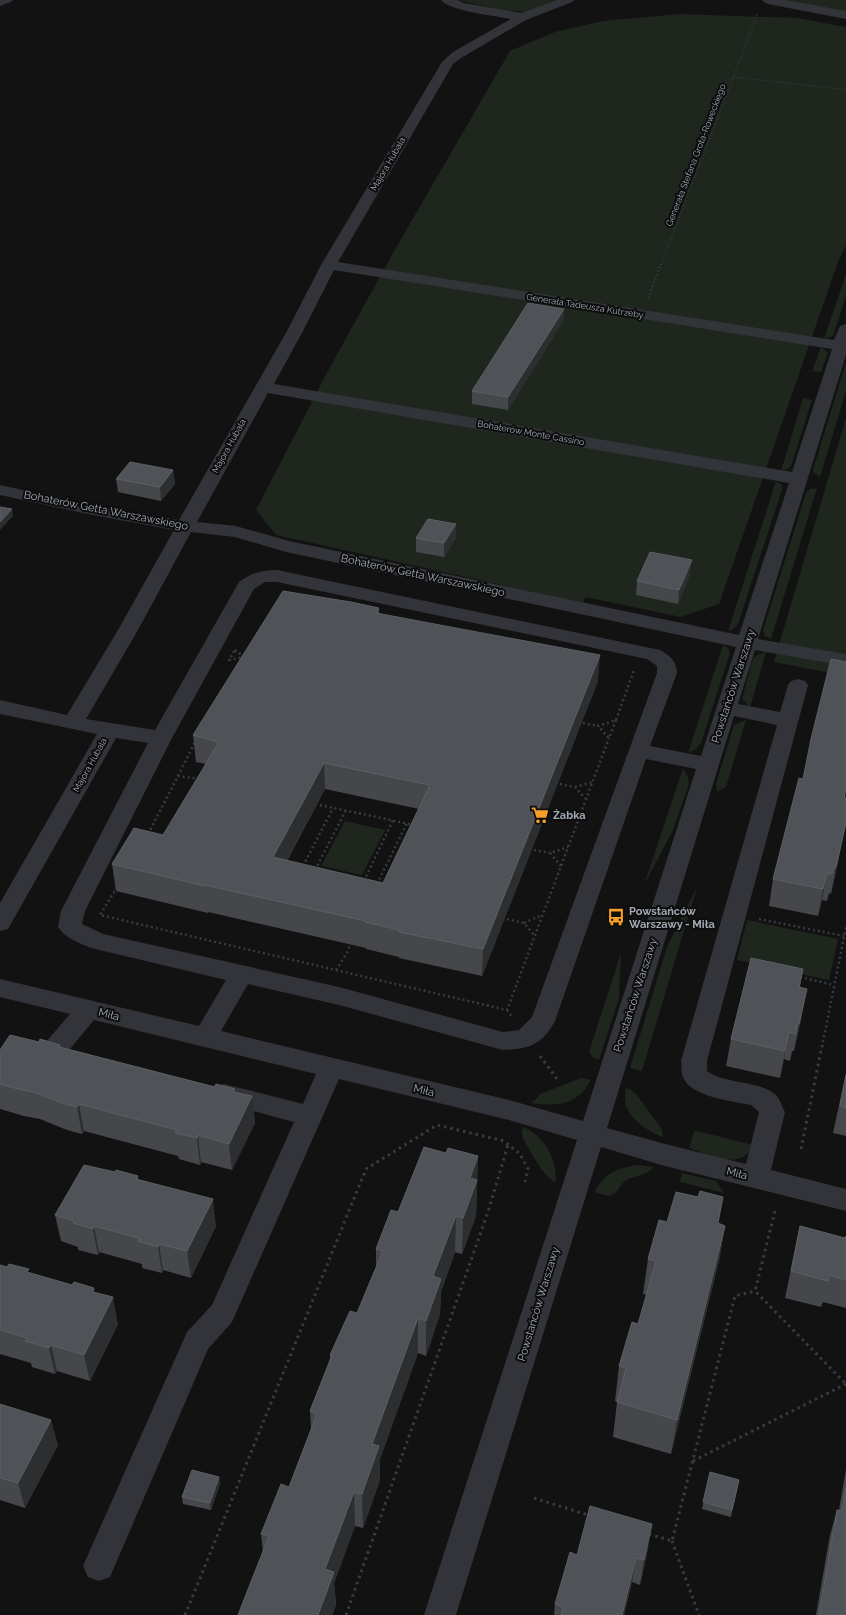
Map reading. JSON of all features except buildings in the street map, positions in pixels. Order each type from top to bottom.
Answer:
[{"type":"street","points":[[0,2],[7,0]]},
{"type":"street","points":[[448,0],[461,6],[522,17]]},
{"type":"street","name":"Majora Hubala","points":[[0,923],[110,730],[73,722],[128,630],[329,265],[448,62],[457,55],[522,17],[568,0]]},
{"type":"street","points":[[768,0],[846,15]]},
{"type":"street","name":"Generała Tadeusza Kutrzeby","points":[[329,265],[840,346]]},
{"type":"street","name":"Powstańców Warszawy","points":[[440,1615],[846,329]]},
{"type":"street","name":"Bohaterów Monte Cassino","points":[[263,387],[799,479]]},
{"type":"street","name":"Bohaterów Getta Warszawskiego","points":[[0,490],[88,509],[185,526],[236,532],[286,546],[700,634],[846,660]]},
{"type":"street","points":[[264,576],[277,576],[653,654],[667,665],[666,673],[638,751],[543,1021],[533,1035],[520,1040],[503,1041],[339,996],[99,942],[86,937],[70,927],[73,911],[161,738],[246,586],[256,578],[264,576]]},
{"type":"street","points":[[756,1178],[772,1112],[767,1103],[758,1098],[709,1086],[695,1076],[694,1061],[787,720],[798,686]]},
{"type":"street","points":[[0,707],[73,722]]},
{"type":"street","points":[[727,708],[787,720]]},
{"type":"street","points":[[110,730],[161,738]]},
{"type":"street","points":[[638,751],[708,764]]},
{"type":"street","points":[[205,1037],[242,974]]},
{"type":"street","name":"Miła","points":[[0,988],[516,1112],[665,1155],[846,1200]]},
{"type":"street","points":[[55,1049],[90,1009]]},
{"type":"street","points":[[99,1566],[197,1341],[222,1313],[332,1068]]},
{"type":"street","points":[[202,1088],[310,1116]]},
{"type":"path","name":"Generała Stefana Grota-Roweckiego","points":[[641,315],[758,13]]},
{"type":"path","points":[[734,77],[846,90]]},
{"type":"path","points":[[238,643],[229,660],[244,657]]},
{"type":"path","points":[[234,650],[244,657],[252,659]]},
{"type":"path","points":[[119,884],[100,916],[507,1010],[635,668],[628,667]]},
{"type":"path","points":[[574,722],[598,726],[616,720]]},
{"type":"path","points":[[598,726],[609,738]]},
{"type":"path","points":[[146,839],[196,742]]},
{"type":"path","points":[[178,776],[203,780]]},
{"type":"path","points":[[553,782],[575,787],[593,782]]},
{"type":"path","points":[[575,787],[586,799]]},
{"type":"path","points":[[312,803],[422,826]]},
{"type":"path","points":[[302,867],[333,808]]},
{"type":"path","points":[[312,876],[346,810]]},
{"type":"path","points":[[361,887],[393,820]]},
{"type":"path","points":[[374,890],[407,823]]},
{"type":"path","points":[[522,847],[550,853],[568,847]]},
{"type":"path","points":[[550,853],[561,867]]},
{"type":"path","points":[[735,914],[844,936]]},
{"type":"path","points":[[501,918],[524,923],[542,915]]},
{"type":"path","points":[[524,923],[535,936]]},
{"type":"path","points":[[801,1150],[846,927]]},
{"type":"path","points":[[336,970],[351,946],[351,940]]},
{"type":"path","points":[[797,977],[834,985]]},
{"type":"path","points":[[185,1615],[366,1169],[437,1125],[504,1141],[520,1154],[528,1169],[525,1182]]},
{"type":"path","points":[[346,1615],[488,1212],[508,1145]]},
{"type":"path","points":[[755,1291],[775,1211]]},
{"type":"path","points":[[693,1460],[846,1384],[755,1291]]},
{"type":"path","points":[[699,1615],[672,1541],[735,1296],[755,1291]]},
{"type":"path","points":[[534,1498],[592,1516]]},
{"type":"path","points":[[643,1532],[672,1541]]},
{"type":"shaded area","points":[[459,0],[558,0],[523,12],[500,10]]},
{"type":"shaded area","points":[[784,0],[846,0],[846,12]]},
{"type":"shaded area","points":[[679,14],[797,18],[846,27],[846,245],[838,262],[719,604],[681,617],[585,597],[583,603],[276,535],[256,510],[330,367],[393,253],[510,51],[555,32],[603,21]]},
{"type":"shaded area","points":[[846,274],[846,296],[833,336],[824,339]]},
{"type":"shaded area","points":[[821,347],[828,353],[821,372],[812,371]]},
{"type":"shaded area","points":[[846,362],[846,391],[820,477],[814,473],[813,470]]},
{"type":"shaded area","points":[[803,398],[812,400],[791,466],[786,470],[781,471]]},
{"type":"shaded area","points":[[846,418],[846,676],[774,662]]},
{"type":"shaded area","points":[[776,481],[782,485],[782,490],[738,624],[734,629],[728,631]]},
{"type":"shaded area","points":[[817,488],[771,639],[765,636],[763,630],[806,493],[810,489]]},
{"type":"shaded area","points":[[723,645],[728,648],[730,653],[701,743],[696,749],[688,753]]},
{"type":"shaded area","points":[[766,652],[750,707],[742,699],[753,658]]},
{"type":"shaded area","points":[[746,720],[726,787],[717,792],[716,784],[734,725]]},
{"type":"shaded area","points":[[683,768],[688,777],[689,784],[673,830],[644,885]]},
{"type":"shaded area","points":[[345,821],[385,830],[362,875],[321,866]]},
{"type":"shaded area","points":[[697,887],[642,1071],[630,1068],[667,947]]},
{"type":"shaded area","points":[[747,920],[838,939],[829,980],[737,960]]},
{"type":"shaded area","points":[[621,953],[619,998],[599,1060],[592,1057],[589,1052]]},
{"type":"shaded area","points":[[581,1078],[591,1080],[580,1095],[573,1099],[550,1105],[532,1103],[540,1094]]},
{"type":"shaded area","points":[[626,1088],[636,1094],[661,1128],[663,1137],[655,1134],[634,1119],[626,1105]]},
{"type":"shaded area","points":[[523,1127],[538,1136],[544,1142],[552,1157],[556,1173],[556,1182],[547,1176],[533,1157],[523,1139]]},
{"type":"shaded area","points":[[694,1131],[753,1145],[748,1153],[741,1158],[733,1160],[715,1157],[689,1148]]},
{"type":"shaded area","points":[[637,1165],[654,1167],[644,1174],[625,1181],[616,1193],[612,1195],[604,1195],[595,1191],[603,1179],[612,1172]]},
{"type":"shaded area","points":[[682,1173],[716,1181],[724,1193],[680,1182]]},
{"type":"place","name":"Żabka","points":[[540,815]]},
{"type":"place","name":"Powstańców Warszawy - Miła","points":[[616,917]]}]
